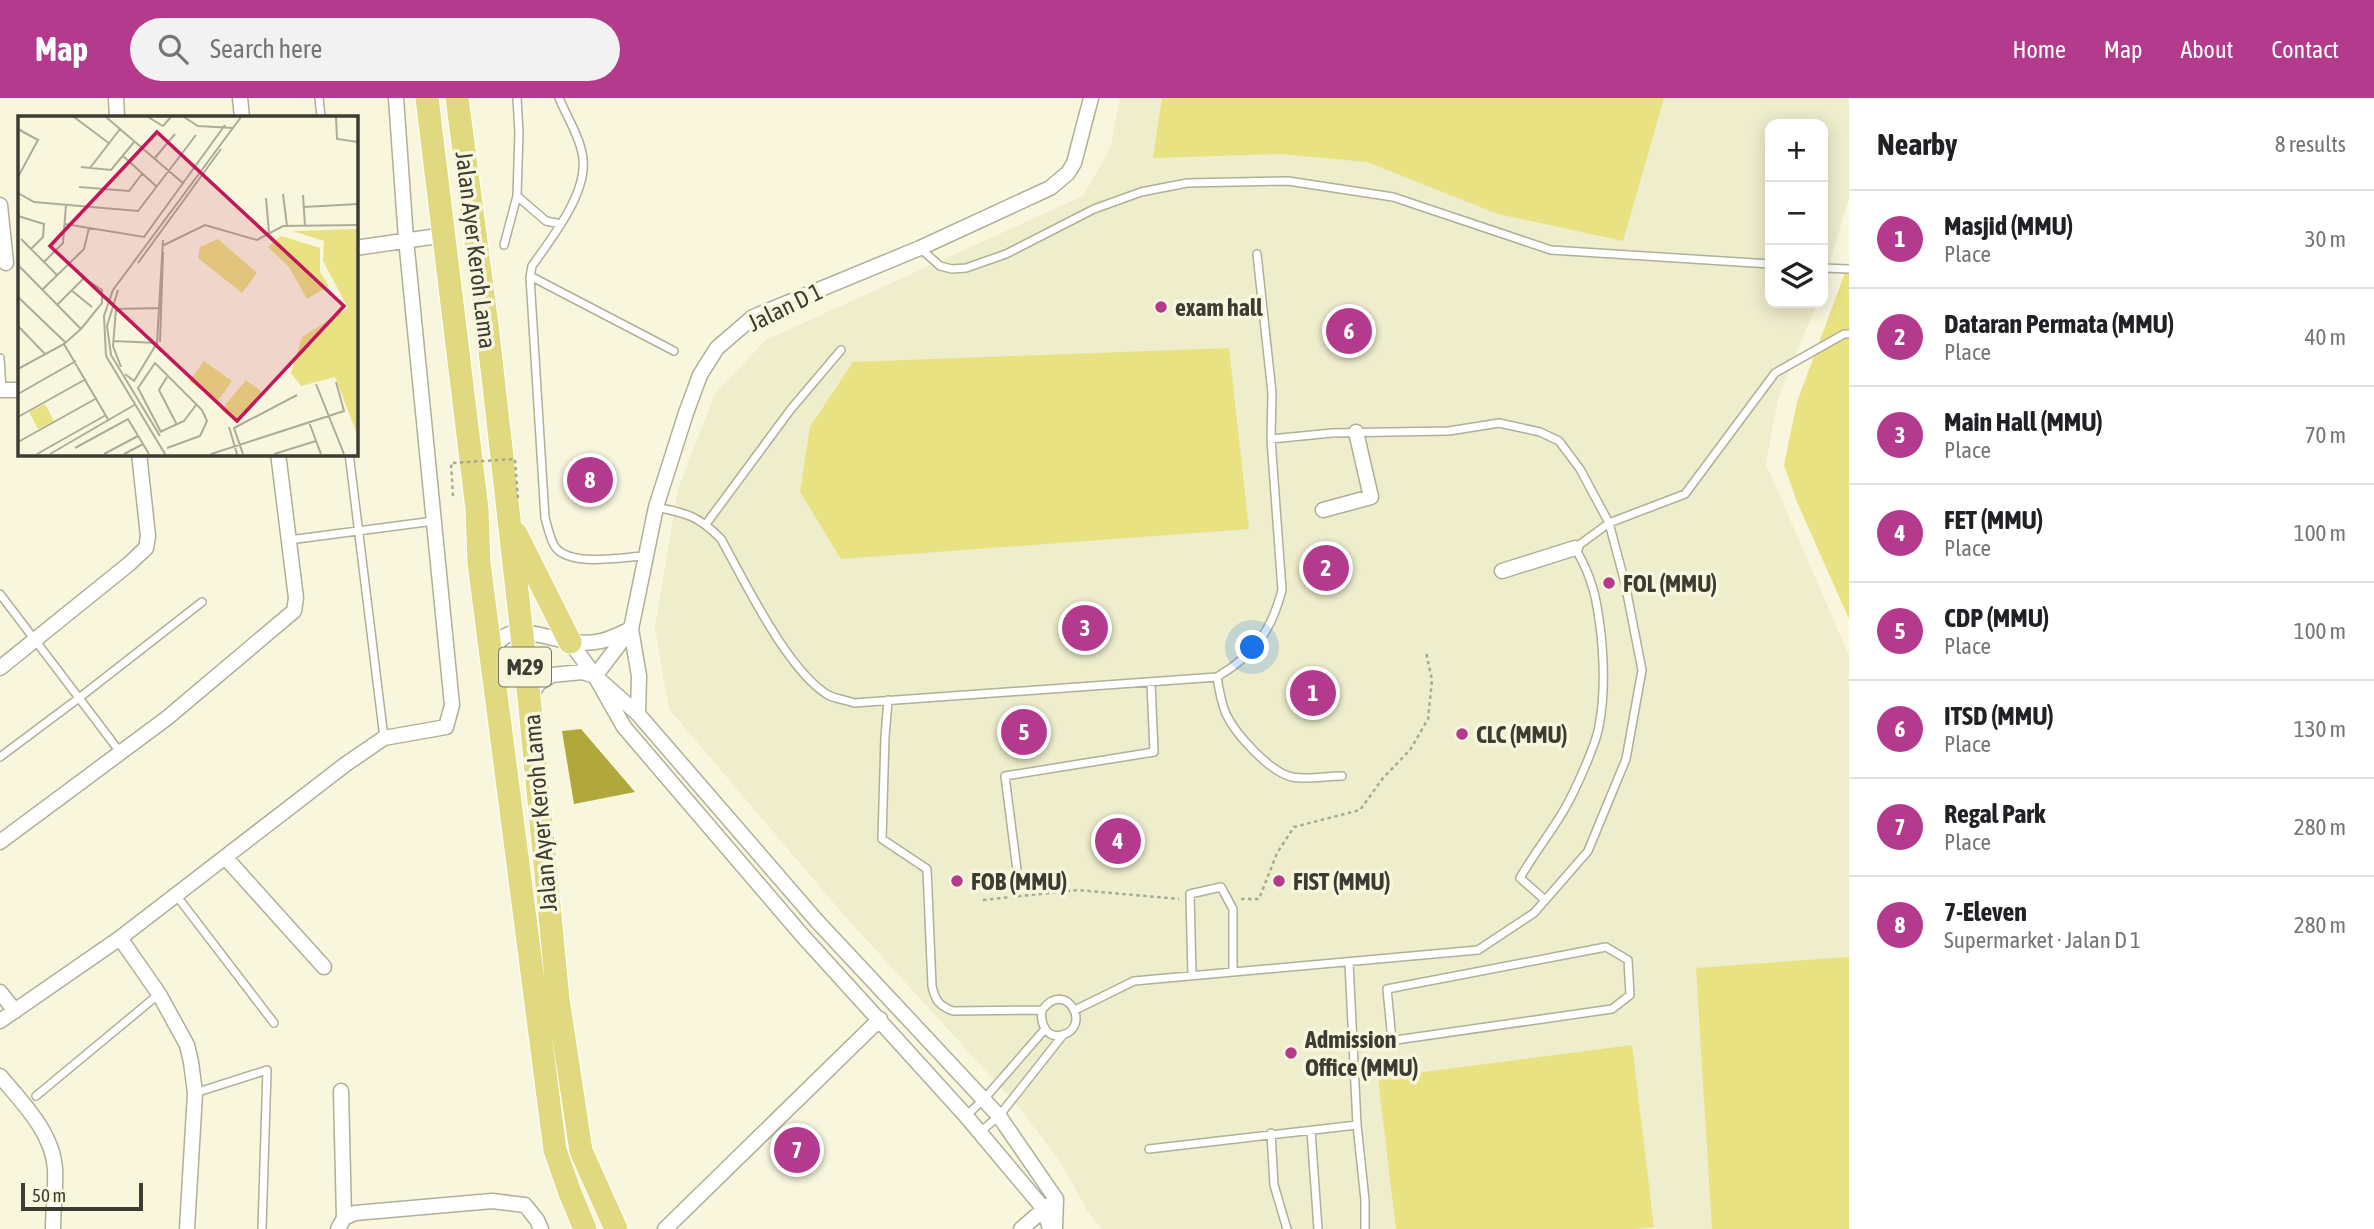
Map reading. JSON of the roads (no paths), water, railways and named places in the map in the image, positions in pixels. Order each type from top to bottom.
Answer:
[{"type":"main road","name":"Jalan Ayer Keroh Lama","points":[[427,98],[477,509],[479,563],[555,1150],[585,1229]]},
{"type":"main road","name":"Jalan Ayer Keroh Lama","points":[[457,98],[513,509],[521,632],[558,999],[581,1151],[616,1229]]},
{"type":"main road","points":[[461,135],[457,170],[462,201],[461,218],[445,235],[461,249],[468,261],[476,318],[488,333]]},
{"type":"main road","points":[[513,509],[570,642]]},
{"type":"street","points":[[116,98],[117,116]]},
{"type":"street","points":[[240,98],[242,116]]},
{"type":"street","points":[[0,1021],[120,938],[346,764],[384,738],[438,730],[446,727],[451,716],[406,239],[396,98]]},
{"type":"street","name":"Jalan D 1","points":[[595,676],[631,629],[656,507],[700,375],[717,348],[753,317],[920,248],[1059,182],[1074,163],[1091,98]]},
{"type":"street","points":[[0,205],[9,263]]},
{"type":"street","points":[[357,248],[445,235]]},
{"type":"street","points":[[1323,510],[1371,497],[1356,432]]},
{"type":"street","points":[[0,668],[146,548],[148,536],[139,455]]},
{"type":"street","points":[[0,842],[167,718],[294,611],[296,598],[278,455]]},
{"type":"street","points":[[1502,571],[1575,548]]},
{"type":"street","points":[[493,655],[496,643],[506,636],[521,632],[570,642],[602,641],[631,629],[639,676],[638,714]]},
{"type":"street","points":[[570,642],[595,676],[624,727],[802,934],[980,1132],[1044,1209],[1053,1229]]},
{"type":"street","points":[[529,696],[539,683],[552,675],[582,672],[595,676],[638,714],[816,920],[999,1115],[1056,1199],[1053,1229]]},
{"type":"street","points":[[225,857],[324,967]]},
{"type":"street","points":[[120,938],[159,994],[187,1045],[195,1080],[187,1229]]},
{"type":"street","points":[[0,992],[15,1010]]},
{"type":"street","points":[[665,1229],[880,1018]]},
{"type":"street","points":[[0,1076],[28,1110],[51,1147],[55,1167],[52,1229]]},
{"type":"street","points":[[341,1091],[341,1223]]},
{"type":"street","points":[[1021,1229],[1056,1199]]},
{"type":"street","points":[[341,1223],[355,1213],[492,1201],[525,1205],[541,1229]]},
{"type":"lane","points":[[319,98],[321,116]]},
{"type":"lane","points":[[504,245],[517,196],[517,98]]},
{"type":"lane","points":[[559,98],[583,158],[583,173],[573,201],[532,266],[530,277],[545,518],[554,546],[565,557],[581,559],[646,556]]},
{"type":"lane","points":[[920,248],[940,266],[966,268],[1006,254],[1094,209],[1141,192],[1187,183],[1288,181],[1393,197],[1551,250],[1765,264]]},
{"type":"lane","points":[[517,196],[546,221],[561,223]]},
{"type":"lane","points":[[656,507],[688,513],[706,524],[720,539],[790,657],[809,680],[830,696],[854,703],[1217,677],[1251,652],[1266,633],[1277,611],[1283,590],[1271,439],[1272,393],[1256,254]]},
{"type":"lane","points":[[1828,268],[1849,269]]},
{"type":"lane","points":[[530,277],[674,351]]},
{"type":"lane","points":[[1545,900],[1520,878],[1564,810],[1578,780],[1599,728],[1602,693],[1604,657],[1598,610],[1589,571],[1575,548],[1609,523],[1685,494],[1775,373],[1844,334],[1849,334]]},
{"type":"lane","points":[[706,524],[791,409],[841,350]]},
{"type":"lane","points":[[0,358],[1,390]]},
{"type":"lane","points":[[1075,1010],[1134,981],[1478,950],[1534,912],[1588,852],[1626,759],[1642,670],[1625,583],[1609,523],[1580,469],[1559,441],[1540,432],[1499,424],[1449,431],[1356,432],[1271,439]]},
{"type":"lane","points":[[349,455],[384,738]]},
{"type":"lane","points":[[289,540],[434,521]]},
{"type":"lane","points":[[0,594],[120,753]]},
{"type":"lane","points":[[0,757],[202,602]]},
{"type":"lane","points":[[1217,677],[1220,698],[1228,717],[1250,746],[1270,766],[1293,777],[1342,776]]},
{"type":"lane","points":[[1017,870],[1005,776],[1154,752],[1151,683]]},
{"type":"lane","points":[[888,700],[882,839],[927,869],[934,999],[953,1011],[1042,1010]]},
{"type":"lane","points":[[1192,975],[1190,894],[1221,887],[1233,909],[1233,972]]},
{"type":"lane","points":[[175,895],[274,1023]]},
{"type":"lane","points":[[1354,1046],[1612,1009],[1630,995],[1628,960],[1606,947],[1387,989],[1392,1040]]},
{"type":"lane","points":[[1349,963],[1365,1229]]},
{"type":"lane","points":[[36,1096],[159,994]]},
{"type":"lane","points":[[980,1132],[999,1115],[1063,1035],[1072,1030],[1076,1020],[1075,1010],[1063,1000],[1055,1000],[1042,1010],[1041,1020],[1045,1029],[1054,1035],[1063,1035]]},
{"type":"lane","points":[[966,1116],[1045,1029]]},
{"type":"lane","points":[[195,1093],[268,1070],[262,1229]]},
{"type":"lane","points":[[1149,1149],[1357,1125]]},
{"type":"lane","points":[[1311,1131],[1318,1229]]},
{"type":"lane","points":[[1271,1133],[1274,1185],[1287,1229]]},
{"type":"place","name":"exam hall","points":[[1161,307]]},
{"type":"place","name":"ITSD (MMU)","points":[[1349,331]]},
{"type":"place","name":"7-Eleven","points":[[590,480]]},
{"type":"place","name":"Dataran Permata (MMU)","points":[[1326,568]]},
{"type":"place","name":"FOL (MMU)","points":[[1609,583]]},
{"type":"place","name":"Main Hall (MMU)","points":[[1085,628]]},
{"type":"place","name":"Masjid (MMU)","points":[[1313,693]]},
{"type":"place","name":"CDP (MMU)","points":[[1024,732]]},
{"type":"place","name":"CLC (MMU)","points":[[1462,734]]},
{"type":"place","name":"FET (MMU)","points":[[1118,841]]},
{"type":"place","name":"FOB (MMU)","points":[[957,881]]},
{"type":"place","name":"FIST (MMU)","points":[[1279,881]]},
{"type":"place","name":"Admission Office (MMU)","points":[[1291,1053]]},
{"type":"place","name":"Regal Park","points":[[797,1150]]}]
